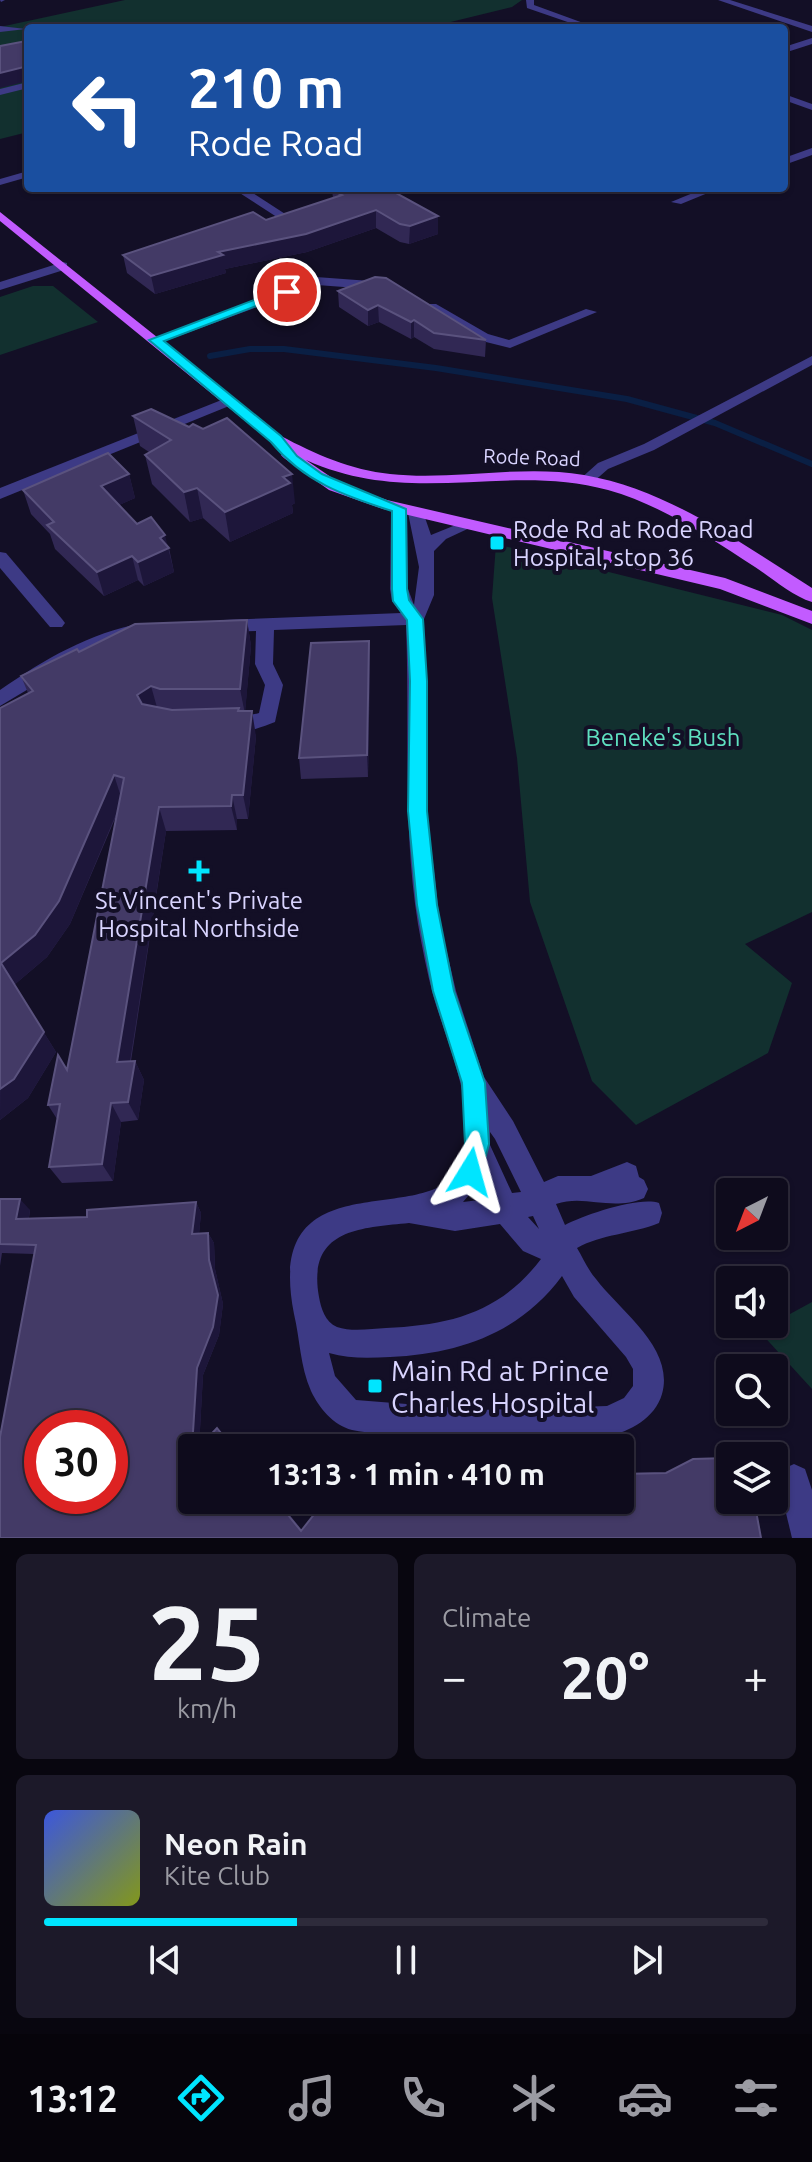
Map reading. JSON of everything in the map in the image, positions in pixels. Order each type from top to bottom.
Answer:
[{"type":"main road","name":"Rode Road","points":[[0,215],[276,439],[292,459],[344,491],[468,525],[725,584],[812,618]]},
{"type":"main road","name":"Rode Road","points":[[276,439],[322,462],[391,479],[530,476],[587,480],[648,500],[691,521],[812,596]]},
{"type":"main road","points":[[322,462],[407,508],[429,488],[473,478]]},
{"type":"street","points":[[722,0],[812,29]]},
{"type":"street","points":[[529,1],[530,6],[581,24]]},
{"type":"street","points":[[568,24],[575,22]]},
{"type":"street","points":[[0,29],[22,29]]},
{"type":"street","points":[[788,49],[812,41]]},
{"type":"street","points":[[0,92],[24,86]]},
{"type":"street","points":[[788,98],[812,107]]},
{"type":"street","points":[[788,160],[812,151]]},
{"type":"street","points":[[0,182],[24,175]]},
{"type":"street","points":[[243,192],[290,221]]},
{"type":"street","points":[[677,202],[704,192]]},
{"type":"street","points":[[277,225],[304,216]]},
{"type":"street","points":[[0,286],[63,266]]},
{"type":"street","points":[[155,340],[316,281],[398,289]]},
{"type":"street","points":[[419,299],[483,337],[510,344],[591,312]]},
{"type":"street","points":[[587,480],[603,466],[675,433],[812,360]]},
{"type":"street","points":[[0,494],[229,401]]},
{"type":"street","points":[[407,508],[425,550],[427,600],[415,619],[417,811],[429,923],[444,991],[473,1083],[477,1144],[470,1172],[457,1190],[433,1205],[411,1211]]},
{"type":"street","points":[[407,508],[399,589],[401,601],[415,619]]},
{"type":"street","points":[[425,550],[440,535],[468,525]]},
{"type":"street","points":[[0,557],[56,623]]},
{"type":"street","points":[[207,626],[415,619]]},
{"type":"street","points":[[208,724],[249,724],[268,717],[274,685],[264,664],[265,625]]},
{"type":"street","points":[[0,699],[68,664],[97,639],[163,627]]},
{"type":"street","points":[[473,1083],[504,1130],[539,1199],[558,1241],[584,1287],[636,1347],[648,1366],[648,1391],[635,1409],[624,1416],[593,1422],[482,1425],[352,1415],[340,1408],[326,1392],[319,1374],[303,1270],[311,1245],[322,1232],[361,1213],[411,1211],[446,1217],[507,1210],[539,1199],[558,1189],[618,1193],[631,1182]]},
{"type":"street","points":[[477,1144],[507,1210],[528,1238],[543,1246],[591,1227],[621,1223],[649,1213]]},
{"type":"street","points":[[308,1312],[317,1329],[339,1342],[425,1340],[463,1333],[491,1320],[530,1290],[556,1261],[558,1241]]},
{"type":"street","points":[[794,1480],[808,1538]]},
{"type":"green space","points":[[125,0],[522,0],[512,7],[442,24],[24,24],[24,133],[0,139],[0,27]]},
{"type":"green space","points":[[33,286],[53,286],[98,322],[0,355],[0,297]]},
{"type":"green space","name":"Beneke's Bush","points":[[496,544],[782,615],[812,630],[812,912],[745,944],[792,983],[768,1053],[636,1125],[592,1081],[530,902],[517,758],[492,598]]},
{"type":"green space","points":[[812,1302],[812,1389],[788,1363],[788,1354],[780,1354],[765,1338],[788,1338],[788,1315]]},
{"type":"building","points":[[24,41],[24,67],[0,73],[0,46]]},
{"type":"building","points":[[336,192],[394,192],[438,216],[410,226],[400,224],[376,210],[306,234],[218,252],[223,255],[151,276],[123,255],[253,212],[266,220],[342,195]]},
{"type":"building","points":[[375,277],[386,278],[486,340],[434,333],[414,320],[411,322],[378,305],[368,310],[338,291]]},
{"type":"building","points":[[151,409],[189,427],[193,424],[203,429],[227,418],[292,474],[283,477],[290,483],[225,512],[197,488],[184,492],[145,455],[171,440],[133,416]]},
{"type":"building","points":[[108,453],[129,474],[101,486],[137,524],[151,517],[165,535],[160,538],[169,548],[138,562],[132,556],[97,572],[47,525],[54,522],[23,490]]},
{"type":"building","points":[[247,620],[240,689],[160,689],[151,686],[137,695],[142,704],[172,710],[239,708],[238,711],[252,711],[243,795],[232,795],[231,806],[159,807],[117,1062],[135,1061],[128,1102],[111,1103],[102,1164],[49,1167],[60,1104],[48,1105],[58,1055],[67,1070],[124,778],[114,775],[59,901],[35,935],[1,963],[44,1032],[14,1079],[0,1089],[0,708],[33,691],[21,676],[135,624]]},
{"type":"building","points":[[369,641],[367,755],[299,758],[311,643]]},
{"type":"building","points":[[0,1199],[20,1199],[16,1219],[87,1217],[87,1210],[196,1202],[192,1234],[208,1233],[209,1260],[218,1295],[213,1327],[197,1368],[193,1434],[178,1434],[178,1514],[287,1514],[301,1531],[314,1514],[634,1514],[634,1474],[666,1473],[693,1459],[716,1458],[716,1514],[757,1514],[761,1538],[0,1538],[0,1437],[36,1245],[0,1244]]},
{"type":"waterway","points":[[210,356],[250,349],[284,349],[436,368],[627,399],[715,423],[812,464]]},
{"type":"place","name":"Rode Rd at Rode Road Hospital, stop 36","points":[[497,543]]},
{"type":"place","name":"St Vincent's Private Hospital Northside","points":[[199,871]]},
{"type":"place","name":"Main Rd at Prince Charles Hospital","points":[[375,1386]]},
{"type":"route","points":[[287,292],[155,340],[276,439],[292,459],[317,477],[344,491],[399,509],[399,589],[401,601],[415,619],[417,811],[427,905],[444,991],[473,1083],[477,1144],[470,1172]]}]
